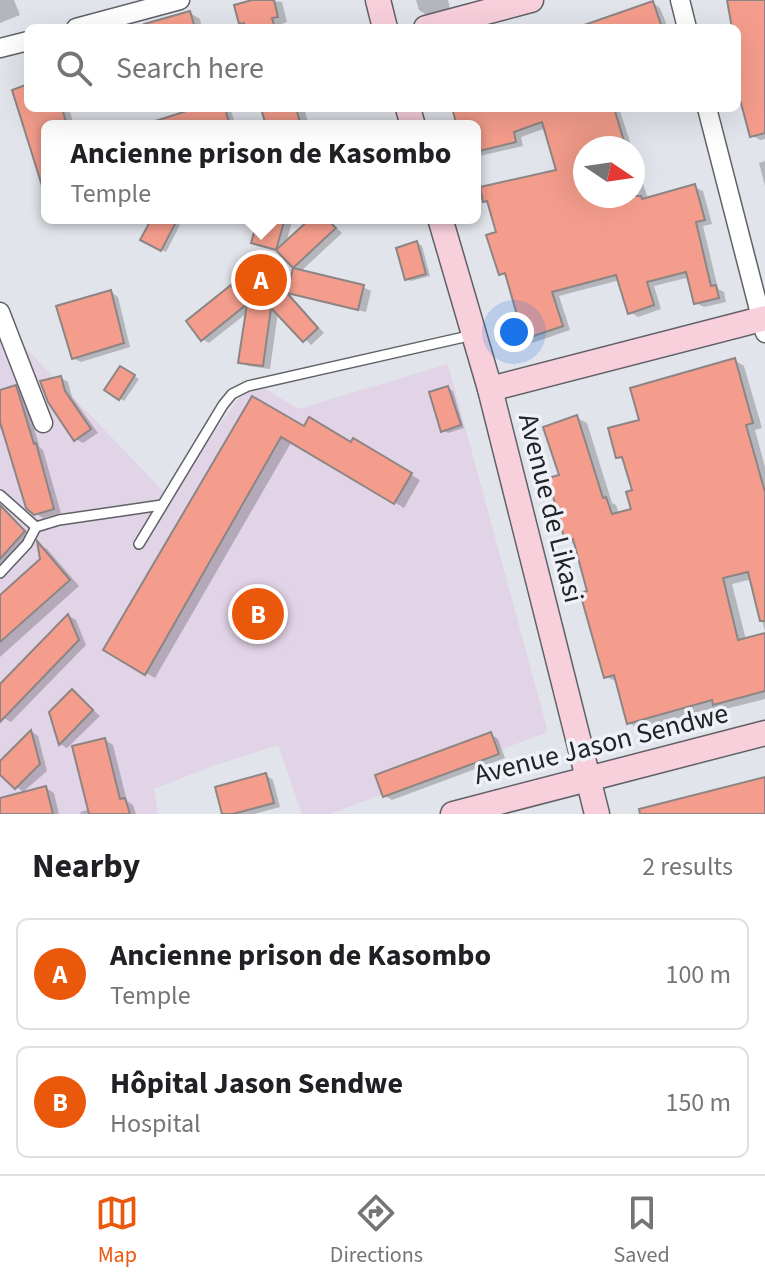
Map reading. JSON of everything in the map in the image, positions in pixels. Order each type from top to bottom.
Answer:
[{"type":"main road","points":[[378,0],[384,24]]},
{"type":"main road","points":[[441,24],[531,0]]},
{"type":"main road","name":"Avenue de Likasi","points":[[442,224],[490,389],[597,814]]},
{"type":"main road","points":[[490,389],[764,323]]},
{"type":"main road","name":"Avenue Jason Sendwe","points":[[453,814],[765,733]]},
{"type":"street","points":[[91,24],[180,0]]},
{"type":"street","points":[[680,0],[686,24]]},
{"type":"street","points":[[0,48],[24,42]]},
{"type":"street","points":[[708,112],[764,323]]},
{"type":"street","points":[[0,312],[43,423]]},
{"type":"lane","points":[[139,544],[232,394],[248,386],[473,335]]},
{"type":"lane","points":[[0,495],[36,527]]},
{"type":"lane","points":[[0,573],[27,544],[36,527],[59,520],[162,505]]},
{"type":"shaded area","points":[[0,321],[168,496],[252,380],[298,409],[448,364],[548,732],[330,814],[302,814],[278,745],[154,789],[158,814],[0,814]]},
{"type":"building","points":[[252,0],[274,0],[278,17],[272,18],[274,24],[239,24],[234,5]]},
{"type":"building","points":[[727,0],[765,0],[765,133],[750,137],[741,103],[741,24],[731,24]]},
{"type":"building","points":[[653,1],[661,24],[587,24]]},
{"type":"building","points":[[190,11],[194,24],[144,24]]},
{"type":"building","points":[[24,86],[24,112],[63,112],[65,120],[41,120],[41,182],[12,90]]},
{"type":"building","points":[[183,112],[226,112],[228,120],[158,120]]},
{"type":"building","points":[[262,112],[297,112],[299,120],[264,120]]},
{"type":"building","points":[[453,112],[615,112],[622,136],[573,136],[573,208],[645,208],[645,198],[695,184],[705,220],[696,222],[711,286],[716,285],[719,298],[694,304],[686,272],[647,282],[654,305],[628,314],[616,275],[552,292],[563,326],[522,340],[505,273],[499,275],[486,235],[496,232],[487,201],[483,202],[481,187],[556,170],[542,122],[514,132],[516,142],[481,151],[481,120],[455,120]]},
{"type":"building","points":[[149,224],[175,224],[161,251],[140,240]]},
{"type":"building","points":[[256,224],[283,224],[276,250],[251,243]]},
{"type":"building","points":[[304,224],[332,224],[336,228],[293,268],[276,250]]},
{"type":"building","points":[[417,241],[426,274],[405,280],[396,248]]},
{"type":"building","points":[[293,268],[364,285],[358,310],[287,293]]},
{"type":"building","points":[[231,285],[247,304],[201,341],[186,321]]},
{"type":"building","points":[[111,290],[124,343],[72,359],[56,306]]},
{"type":"building","points":[[287,293],[318,328],[303,342],[271,308]]},
{"type":"building","points":[[247,304],[271,308],[263,366],[238,363]]},
{"type":"building","points":[[735,358],[753,423],[746,425],[765,492],[765,621],[760,621],[748,572],[723,578],[738,640],[765,633],[765,691],[713,705],[712,700],[627,724],[614,675],[604,678],[580,593],[587,591],[573,539],[565,541],[548,478],[559,475],[543,427],[577,415],[603,498],[606,497],[612,514],[631,509],[626,492],[632,490],[622,457],[616,458],[608,428],[639,420],[630,388]]},
{"type":"building","points":[[120,366],[135,375],[119,400],[104,390]]},
{"type":"building","points":[[61,376],[65,391],[91,429],[74,441],[48,402],[40,381]]},
{"type":"building","points":[[16,385],[54,509],[34,515],[26,508],[0,422],[0,390]]},
{"type":"building","points":[[448,386],[461,425],[441,432],[429,392]]},
{"type":"building","points":[[252,396],[304,426],[309,417],[351,442],[353,438],[412,473],[394,504],[281,437],[145,675],[103,650]]},
{"type":"building","points":[[0,505],[25,531],[0,559]]},
{"type":"building","points":[[37,541],[70,580],[0,642],[0,595],[40,559]]},
{"type":"building","points":[[68,614],[79,640],[0,722],[0,684]]},
{"type":"building","points":[[72,689],[93,710],[59,745],[49,712]]},
{"type":"building","points":[[31,730],[40,764],[15,789],[0,775],[0,761]]},
{"type":"building","points":[[491,732],[499,754],[383,797],[375,775]]},
{"type":"building","points":[[105,738],[120,799],[125,798],[130,814],[89,814],[72,746]]},
{"type":"building","points":[[266,773],[274,803],[222,814],[215,787]]},
{"type":"building","points":[[765,777],[765,814],[640,814],[639,809]]},
{"type":"building","points":[[46,786],[53,814],[0,814],[0,798]]},
{"type":"place","name":"Ancienne prison de Kasombo","points":[[261,280]]},
{"type":"place","name":"Hôpital Jason Sendwe","points":[[258,614]]}]
